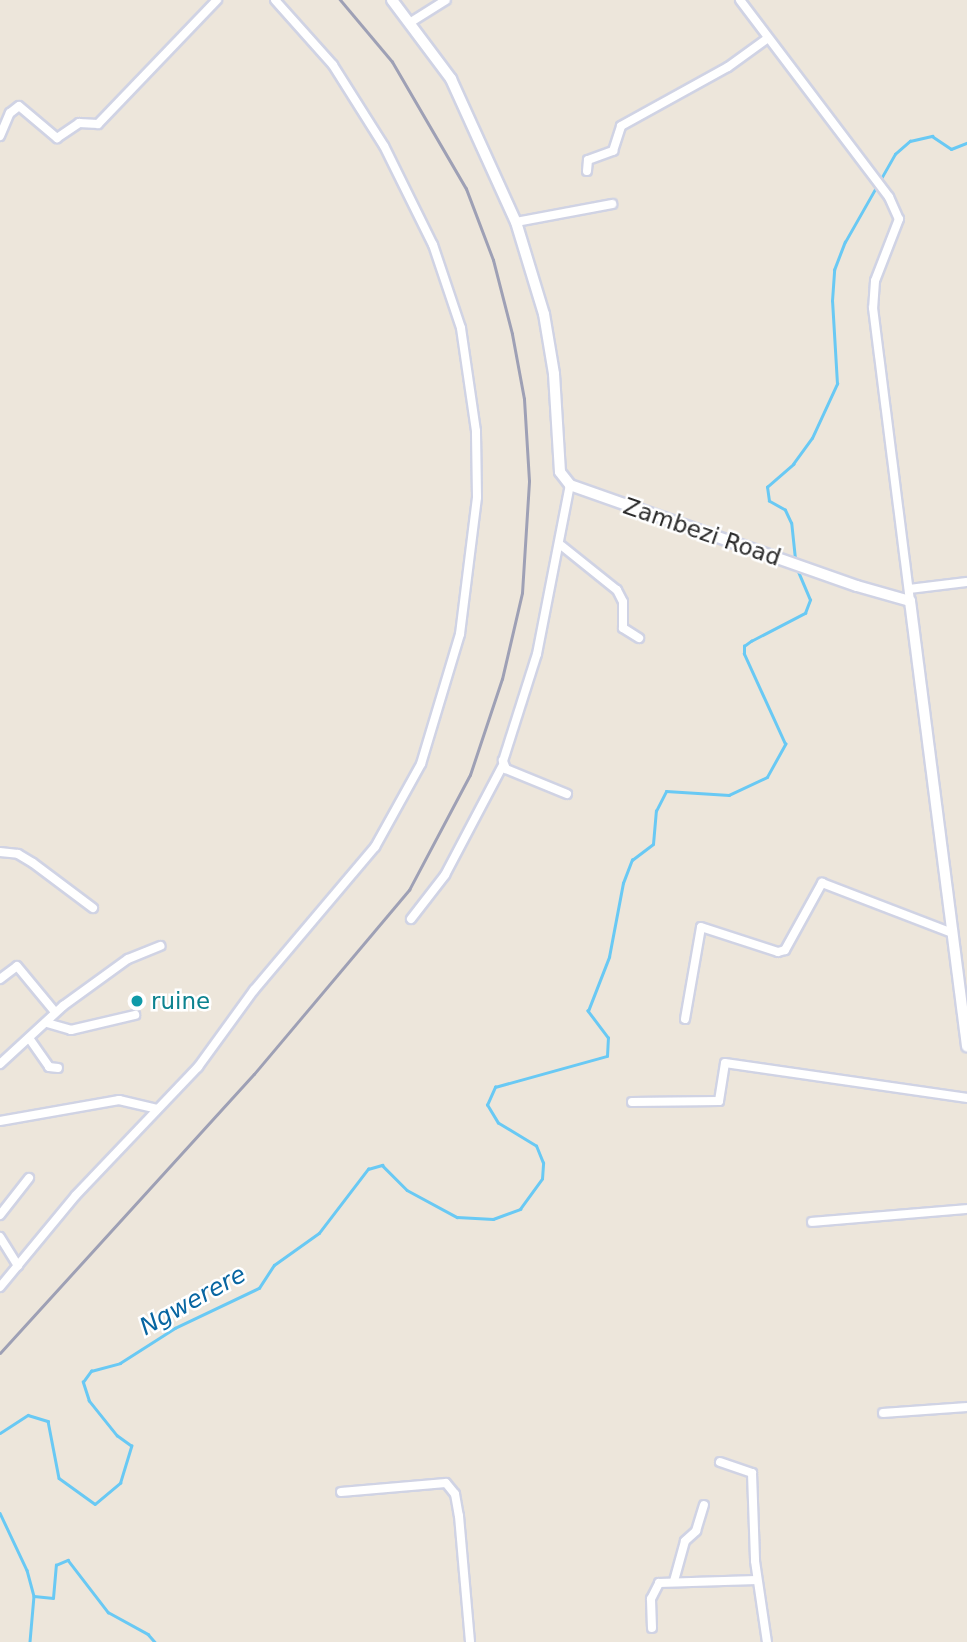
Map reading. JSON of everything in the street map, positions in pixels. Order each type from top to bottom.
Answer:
[{"type":"main road","points":[[392,0],[451,79],[516,222],[544,314],[554,374],[560,472],[570,485]]},
{"type":"main road","name":"Zambezi Road","points":[[570,485],[805,568],[910,595]]},
{"type":"main road","points":[[910,595],[967,1046]]},
{"type":"street","points":[[0,136],[19,106],[57,138],[79,122],[98,124],[217,0]]},
{"type":"street","points":[[0,1287],[76,1195],[144,1128],[157,1109],[198,1067],[254,990],[358,870],[400,807],[441,708],[470,579],[477,497],[476,431],[469,365],[449,287],[409,192],[384,146],[333,65],[275,0]]},
{"type":"street","points":[[411,22],[446,0]]},
{"type":"street","points":[[740,0],[889,197],[898,226],[875,281],[873,308],[910,595],[967,582]]},
{"type":"street","points":[[587,170],[588,160],[613,152],[621,126],[728,67],[768,38]]},
{"type":"street","points":[[516,222],[612,204]]},
{"type":"street","points":[[411,919],[445,876],[503,765],[527,696],[562,546],[570,485]]},
{"type":"street","points":[[562,546],[617,590],[623,601],[623,628],[639,638]]},
{"type":"street","points":[[503,765],[567,794]]},
{"type":"street","points":[[0,852],[18,854],[33,863],[93,908]]},
{"type":"street","points":[[685,1019],[701,927],[778,952],[785,950],[822,883],[952,933]]},
{"type":"street","points":[[0,1064],[47,1023],[55,1012],[128,959],[161,946]]},
{"type":"street","points":[[0,979],[17,966],[55,1012]]},
{"type":"street","points":[[47,1023],[71,1030],[135,1016]]},
{"type":"street","points":[[29,1038],[50,1067],[58,1068]]},
{"type":"street","points":[[632,1102],[719,1101],[725,1063],[967,1098]]},
{"type":"street","points":[[0,1121],[119,1100],[157,1109]]},
{"type":"street","points":[[0,1215],[29,1178]]},
{"type":"street","points":[[812,1222],[967,1209]]},
{"type":"street","points":[[0,1237],[19,1266]]},
{"type":"street","points":[[883,1413],[967,1407]]},
{"type":"street","points":[[720,1462],[752,1473],[757,1580],[767,1642]]},
{"type":"street","points":[[341,1492],[446,1483],[455,1494],[460,1516],[470,1642]]},
{"type":"street","points":[[674,1581],[685,1541],[696,1531],[704,1506]]},
{"type":"street","points":[[652,1628],[654,1588],[674,1581],[757,1580]]},
{"type":"waterway","name":"Ngwerere","points":[[795,559],[791,523],[785,510],[769,501],[767,487],[793,464],[812,438],[837,384],[832,301],[834,270],[845,242],[895,154],[910,141],[932,136],[951,149],[967,143]]},
{"type":"waterway","name":"Ngwerere","points":[[0,1433],[28,1415],[48,1421],[59,1478],[95,1504],[120,1483],[131,1446],[117,1436],[89,1401],[83,1382],[91,1371],[120,1363],[175,1328],[259,1288],[274,1265],[319,1233],[368,1169],[382,1165],[407,1190],[457,1217],[493,1219],[520,1209],[542,1179],[543,1163],[536,1146],[498,1123],[487,1105],[495,1087],[607,1056],[608,1038],[588,1011],[609,957],[623,883],[632,860],[653,844],[656,811],[666,791],[729,795],[767,777],[785,744],[744,654],[744,646],[805,613],[810,600],[797,569]]},
{"type":"waterway","name":"Ngwerere","points":[[0,1513],[27,1570],[34,1596],[30,1642]]},
{"type":"waterway","points":[[34,1596],[53,1598],[56,1565],[68,1560],[108,1612],[148,1634],[155,1642]]},
{"type":"railway","points":[[0,1353],[254,1074],[409,890],[470,775],[502,679],[522,593],[529,481],[524,399],[512,334],[493,260],[466,189],[392,62],[340,0]]},
{"type":"place","name":"ruine","points":[[137,1001]]}]
